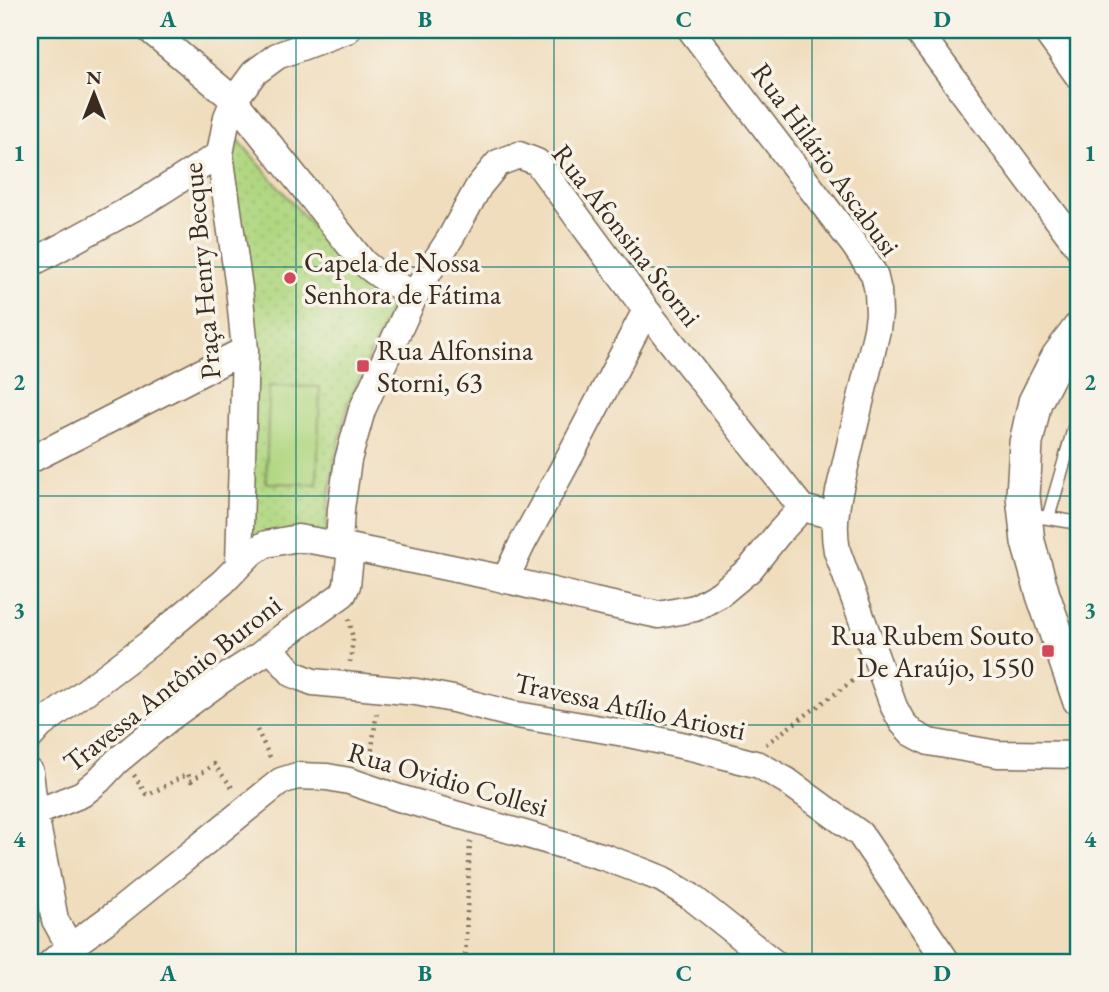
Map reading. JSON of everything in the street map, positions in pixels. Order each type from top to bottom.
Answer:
[{"type":"street","points":[[150,30],[234,100],[363,262],[399,287],[416,294]]},
{"type":"street","name":"Praça Henry Becque","points":[[239,564],[245,350],[220,154],[227,117],[234,100],[278,41],[347,30]]},
{"type":"street","name":"Rua Hilário Ascabusi","points":[[691,30],[874,274],[879,300],[877,330],[834,516],[834,535],[837,551],[877,664],[902,722],[912,733],[929,742],[998,754],[1079,755]]},
{"type":"street","points":[[918,30],[1079,248]]},
{"type":"street","points":[[1045,30],[1079,77]]},
{"type":"street","points":[[30,264],[144,202],[220,154]]},
{"type":"street","name":"Rua Afonsina Storni","points":[[345,546],[341,509],[348,460],[362,410],[416,294],[479,187],[498,163],[519,155],[537,162],[646,310],[802,508]]},
{"type":"street","points":[[505,580],[646,310]]},
{"type":"street","points":[[1079,330],[1058,358],[1035,402],[1026,443],[1023,496],[1036,516],[1028,542],[1043,595],[1079,699]]},
{"type":"street","points":[[30,460],[245,350]]},
{"type":"street","points":[[30,737],[50,718],[150,643],[223,582],[251,553],[266,544],[298,538],[345,546],[659,615],[695,608],[720,594],[750,569],[802,508],[834,516]]},
{"type":"street","points":[[343,594],[346,585],[345,546]]},
{"type":"street","name":"Travessa Antônio Buroni","points":[[32,815],[82,794],[168,719],[343,594]]},
{"type":"street","name":"Travessa Atílio Ariosti","points":[[271,646],[293,674],[313,682],[416,692],[511,714],[695,748],[758,765],[787,781],[860,834],[947,962]]},
{"type":"street","points":[[30,772],[32,815],[61,954],[117,913],[281,781]]},
{"type":"street","name":"Rua Ovidio Collesi","points":[[281,781],[297,776],[349,781],[604,858],[662,879],[690,896],[773,962]]},
{"type":"lane","points":[[1079,411],[1036,516],[1079,523]]},
{"type":"path","points":[[343,594],[353,639],[349,687]]},
{"type":"path","points":[[742,760],[877,664]]},
{"type":"path","points":[[367,787],[380,689]]},
{"type":"path","points":[[257,730],[281,781]]},
{"type":"path","points":[[117,761],[133,774],[146,794],[188,774],[191,781],[214,764],[248,808]]},
{"type":"path","points":[[465,962],[472,819]]},
{"type":"green space","points":[[235,136],[358,279],[390,309],[349,402],[335,460],[326,534],[246,539],[231,157]]},
{"type":"green space","points":[[269,386],[320,387],[317,484],[266,483]]},
{"type":"place","name":"Capela de Nossa Senhora de Fátima","points":[[290,278]]},
{"type":"place","name":"Rua Alfonsina Storni, 63","points":[[363,366]]},
{"type":"place","name":"Rua Rubem Souto De Araújo, 1550","points":[[1048,651]]}]
